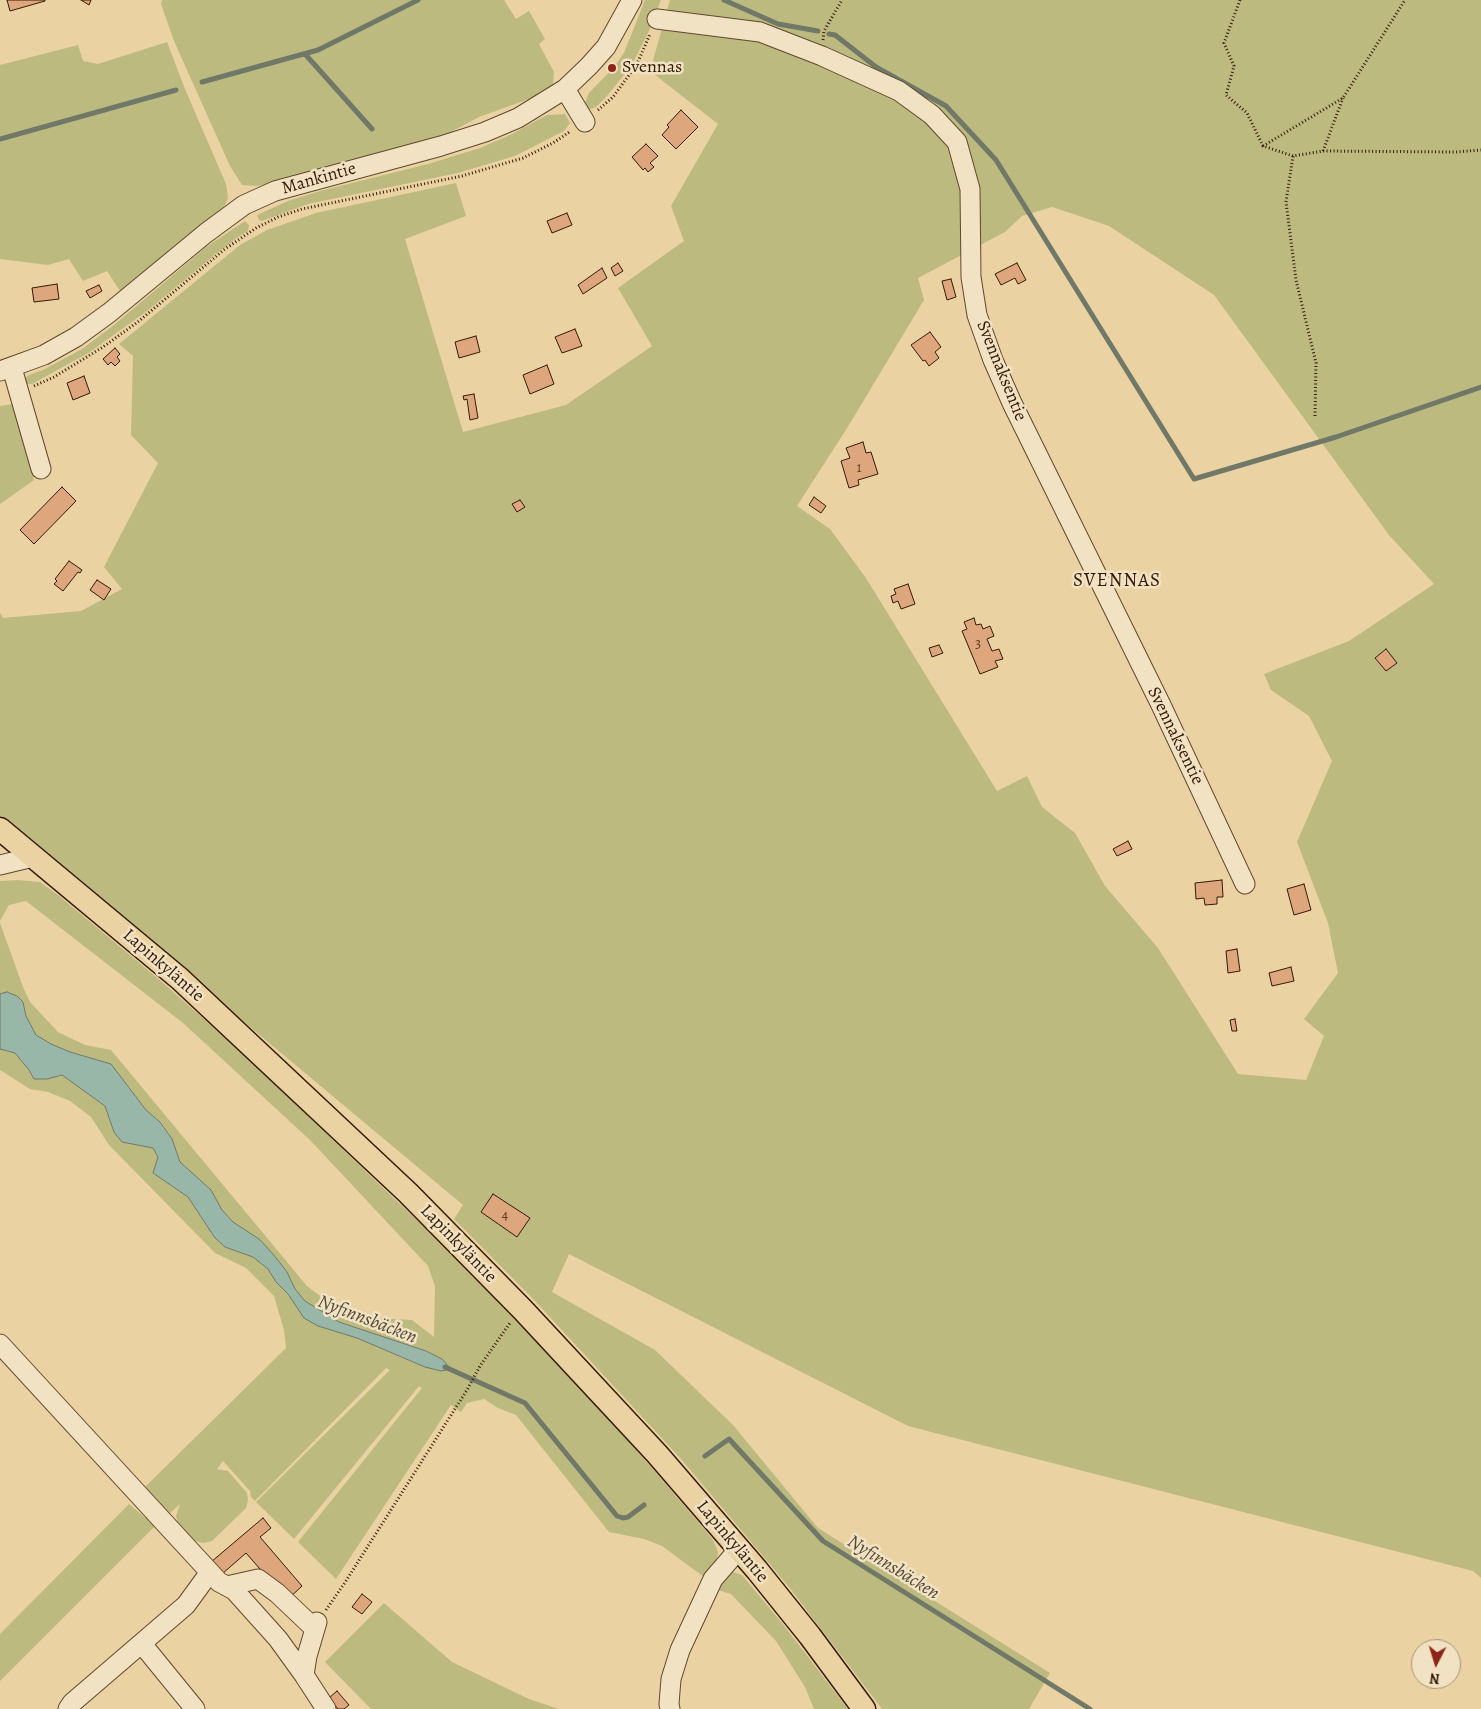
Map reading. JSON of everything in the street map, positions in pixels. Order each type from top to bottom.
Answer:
[{"type":"main road","name":"Lapinkyläntie","points":[[0,829],[194,992],[408,1193],[523,1310],[651,1447],[810,1636],[864,1709]]},
{"type":"street","name":"Mankintie","points":[[6,370],[44,355],[76,337],[109,313],[206,233],[244,205],[275,191],[441,146],[485,132],[518,118],[565,89],[589,66],[606,47],[632,0]]},
{"type":"street","name":"Svennaksentie","points":[[657,19],[760,32],[822,56],[899,91],[932,115],[957,142],[970,189],[971,277],[977,315],[993,360],[1012,403],[1161,705],[1245,884]]},
{"type":"street","points":[[565,89],[585,122]]},
{"type":"street","points":[[6,370],[19,393],[42,469]]},
{"type":"street","points":[[0,865],[33,857]]},
{"type":"street","points":[[0,1344],[219,1582],[234,1590],[278,1639],[326,1709]]},
{"type":"street","points":[[670,1709],[670,1679],[680,1650],[713,1579],[738,1549]]},
{"type":"street","points":[[68,1709],[186,1605],[210,1572]]},
{"type":"street","points":[[227,1586],[258,1580],[277,1593],[316,1626],[307,1656],[304,1675]]},
{"type":"street","points":[[142,1644],[196,1709]]},
{"type":"path","points":[[822,56],[824,31],[842,0]]},
{"type":"path","points":[[1240,0],[1224,43],[1234,66],[1226,95],[1247,113],[1263,146],[1293,156],[1323,151],[1456,152],[1481,150]]},
{"type":"path","points":[[1323,151],[1343,98],[1405,0]]},
{"type":"path","points":[[1263,146],[1343,98]]},
{"type":"path","points":[[1293,156],[1286,202],[1296,280],[1316,363],[1315,416]]},
{"type":"path","points":[[19,393],[54,377],[103,347],[139,321],[225,249],[256,228],[278,217],[302,209],[462,176]]},
{"type":"path","points":[[316,1626],[467,1390],[480,1366],[509,1324],[523,1310]]},
{"type":"shaded area","points":[[162,0],[504,0],[516,19],[529,11],[545,39],[539,44],[554,72],[553,84],[540,95],[479,117],[434,141],[279,182],[258,186],[242,185],[230,166],[174,41],[161,4]]},
{"type":"shaded area","points":[[645,0],[661,0],[649,31],[632,65],[596,107],[587,109],[584,105],[589,93],[614,67],[624,53]]},
{"type":"shaded area","points":[[670,0],[1481,0],[1481,1578],[1473,1571],[908,1426],[569,1254],[552,1292],[655,1350],[733,1425],[818,1528],[1050,1673],[1029,1709],[882,1709],[789,1587],[681,1459],[535,1301],[454,1219],[463,1205],[0,818],[0,613],[3,618],[81,611],[122,589],[104,567],[158,463],[131,435],[133,356],[119,344],[240,245],[267,230],[316,213],[456,183],[466,216],[405,239],[463,432],[566,405],[652,346],[618,288],[684,241],[671,206],[718,124],[650,71]],"holes":[[[1052,207],[1109,226],[1214,295],[1389,535],[1434,584],[1349,641],[1264,674],[1271,690],[1309,716],[1332,761],[1297,842],[1328,923],[1338,973],[1304,1019],[1324,1036],[1306,1080],[1238,1074],[1158,948],[1105,886],[1075,833],[1042,807],[1027,776],[997,791],[866,578],[830,529],[797,506],[849,425],[924,300],[918,278],[1005,232],[1022,216]]]},
{"type":"shaded area","points":[[167,42],[226,184],[228,198],[225,205],[219,212],[120,291],[107,271],[83,281],[69,259],[48,265],[0,259],[0,65],[78,45],[83,61],[98,64]]},
{"type":"shaded area","points":[[565,114],[570,123],[564,131],[515,156],[458,173],[308,204],[262,221],[259,220],[257,215],[288,201],[320,191],[428,164],[480,148],[512,134],[547,115]]},
{"type":"shaded area","points":[[245,221],[249,225],[248,231],[211,258],[147,311],[90,352],[32,384],[24,384],[25,378],[29,375],[43,370],[82,349],[114,325],[206,247]]},
{"type":"shaded area","points":[[13,404],[34,480],[0,504],[0,406]]},
{"type":"shaded area","points":[[0,881],[40,882],[161,981],[242,1053],[424,1227],[620,1431],[706,1531],[713,1540],[718,1552],[717,1559],[704,1577],[662,1546],[644,1539],[609,1532],[516,1415],[498,1408],[484,1399],[467,1403],[461,1412],[451,1405],[336,1579],[298,1542],[422,1388],[419,1386],[294,1539],[256,1502],[390,1370],[386,1368],[255,1501],[251,1497],[250,1491],[223,1461],[217,1469],[228,1471],[247,1493],[246,1508],[212,1541],[203,1543],[188,1539],[178,1525],[176,1516],[180,1504],[167,1516],[142,1490],[286,1348],[284,1330],[274,1296],[246,1268],[215,1253],[109,1145],[91,1117],[70,1101],[48,1092],[30,1089],[0,1070],[0,1049],[15,1053],[34,1079],[47,1079],[62,1075],[105,1106],[114,1132],[122,1142],[153,1148],[158,1157],[153,1173],[188,1197],[215,1238],[225,1247],[253,1257],[268,1269],[276,1282],[318,1326],[357,1338],[425,1367],[442,1359],[426,1351],[339,1322],[305,1301],[295,1289],[287,1272],[259,1239],[233,1222],[222,1210],[210,1190],[180,1162],[172,1139],[161,1122],[146,1110],[111,1064],[70,1052],[36,1035],[26,1016],[23,1002],[7,992],[0,994],[0,923],[30,1002],[58,1032],[85,1045],[111,1050],[307,1286],[348,1317],[412,1320],[434,1337],[435,1286],[428,1266],[310,1140],[183,1023],[26,901],[9,905],[0,921]]},
{"type":"shaded area","points":[[7,992],[17,996],[23,1002],[26,1016],[36,1035],[70,1052],[111,1064],[146,1110],[160,1122],[172,1139],[180,1162],[211,1190],[222,1210],[233,1222],[259,1239],[273,1254],[287,1272],[295,1289],[305,1301],[339,1322],[426,1351],[442,1359],[451,1369],[441,1371],[425,1367],[357,1338],[318,1326],[304,1318],[268,1269],[253,1257],[225,1247],[215,1238],[188,1197],[153,1173],[158,1157],[153,1148],[122,1142],[114,1132],[105,1106],[62,1075],[47,1079],[34,1079],[15,1053],[0,1049],[0,994]]},
{"type":"shaded area","points":[[129,1504],[155,1526],[0,1681],[0,1634]]},
{"type":"shaded area","points":[[733,1572],[742,1575],[782,1623],[848,1709],[814,1709],[805,1687],[776,1641],[731,1594],[718,1590],[724,1577]]},
{"type":"shaded area","points":[[384,1603],[452,1662],[529,1699],[559,1709],[371,1709],[325,1662]]},
{"type":"building","points":[[7,0],[45,0],[45,1],[10,11]]},
{"type":"building","points":[[81,0],[91,0],[89,5]]},
{"type":"building","points":[[681,110],[698,127],[676,149],[662,135],[669,127],[667,125]]},
{"type":"building","points":[[646,144],[658,156],[650,163],[654,167],[648,172],[645,168],[643,170],[632,157]]},
{"type":"building","points":[[567,213],[572,225],[552,233],[547,221]]},
{"type":"building","points":[[618,263],[623,271],[615,276],[611,268]]},
{"type":"building","points":[[1017,263],[1026,280],[1018,284],[1015,278],[1001,285],[995,274]]},
{"type":"building","points":[[602,268],[607,278],[583,294],[578,285]]},
{"type":"building","points":[[951,279],[956,297],[947,300],[942,281]]},
{"type":"building","points":[[57,284],[59,299],[34,302],[32,288]]},
{"type":"building","points":[[99,285],[102,291],[90,298],[86,291]]},
{"type":"building","points":[[575,329],[582,346],[562,353],[555,337]]},
{"type":"building","points":[[930,332],[941,347],[935,352],[939,358],[929,366],[911,345]]},
{"type":"building","points":[[476,336],[480,352],[459,358],[455,342]]},
{"type":"building","points":[[115,348],[120,354],[117,357],[120,361],[115,366],[111,362],[108,365],[103,359]]},
{"type":"building","points":[[547,365],[554,384],[530,394],[523,375]]},
{"type":"building","points":[[84,376],[90,393],[73,400],[67,383]]},
{"type":"building","points":[[474,394],[478,418],[470,420],[467,399],[464,400],[463,396]]},
{"type":"building","points":[[863,442],[866,453],[871,452],[878,474],[858,480],[859,485],[849,488],[841,461],[850,458],[846,448]]},
{"type":"building","points":[[62,487],[76,501],[34,544],[20,530]]},
{"type":"building","points":[[814,497],[826,506],[821,513],[809,505]]},
{"type":"building","points":[[520,500],[525,507],[517,512],[512,504]]},
{"type":"building","points":[[69,561],[82,570],[80,573],[78,572],[63,591],[54,584],[57,581],[55,579]]},
{"type":"building","points":[[97,580],[111,589],[104,600],[90,590]]},
{"type":"building","points":[[908,584],[915,604],[901,609],[898,601],[893,603],[891,596],[896,594],[894,589]]},
{"type":"building","points":[[974,618],[976,625],[981,624],[983,629],[990,626],[994,636],[987,639],[992,651],[999,649],[1003,659],[995,661],[998,667],[980,674],[962,631],[967,629],[964,622]]},
{"type":"building","points":[[939,645],[943,653],[932,657],[929,648]]},
{"type":"building","points":[[1386,649],[1397,663],[1386,671],[1375,658]]},
{"type":"building","points":[[1128,841],[1132,849],[1117,856],[1113,849]]},
{"type":"building","points":[[1222,880],[1223,897],[1217,897],[1217,904],[1205,905],[1204,898],[1196,899],[1195,883]]},
{"type":"building","points":[[1304,884],[1311,910],[1294,915],[1287,889]]},
{"type":"building","points":[[1237,949],[1240,971],[1228,973],[1226,951]]},
{"type":"building","points":[[1291,967],[1294,981],[1272,986],[1269,973]]},
{"type":"building","points":[[1235,1019],[1237,1031],[1232,1031],[1230,1020]]},
{"type":"building","points":[[493,1194],[530,1218],[517,1237],[481,1212]]},
{"type":"building","points":[[263,1518],[271,1528],[260,1537],[302,1586],[287,1600],[246,1553],[222,1574],[211,1562]]},
{"type":"building","points":[[362,1594],[372,1602],[362,1614],[352,1607]]},
{"type":"building","points":[[337,1691],[349,1705],[344,1709],[338,1709],[329,1698]]},
{"type":"waterway","points":[[202,82],[318,50],[418,0]]},
{"type":"waterway","points":[[724,0],[778,24],[818,31]]},
{"type":"waterway","points":[[829,34],[835,35],[876,67],[946,106],[996,160],[1194,479],[1336,437],[1481,387]]},
{"type":"waterway","points":[[305,54],[372,129]]},
{"type":"waterway","points":[[0,139],[176,90]]},
{"type":"waterway","name":"Nyfinnsbäcken","points":[[445,1367],[525,1403],[617,1516],[628,1517],[644,1505]]},
{"type":"waterway","name":"Nyfinnsbäcken","points":[[705,1456],[729,1439],[823,1541],[1090,1709]]},
{"type":"place","name":"Svennas","points":[[612,68]]},
{"type":"district","name":"SVENNAS","points":[[1117,581]]}]
